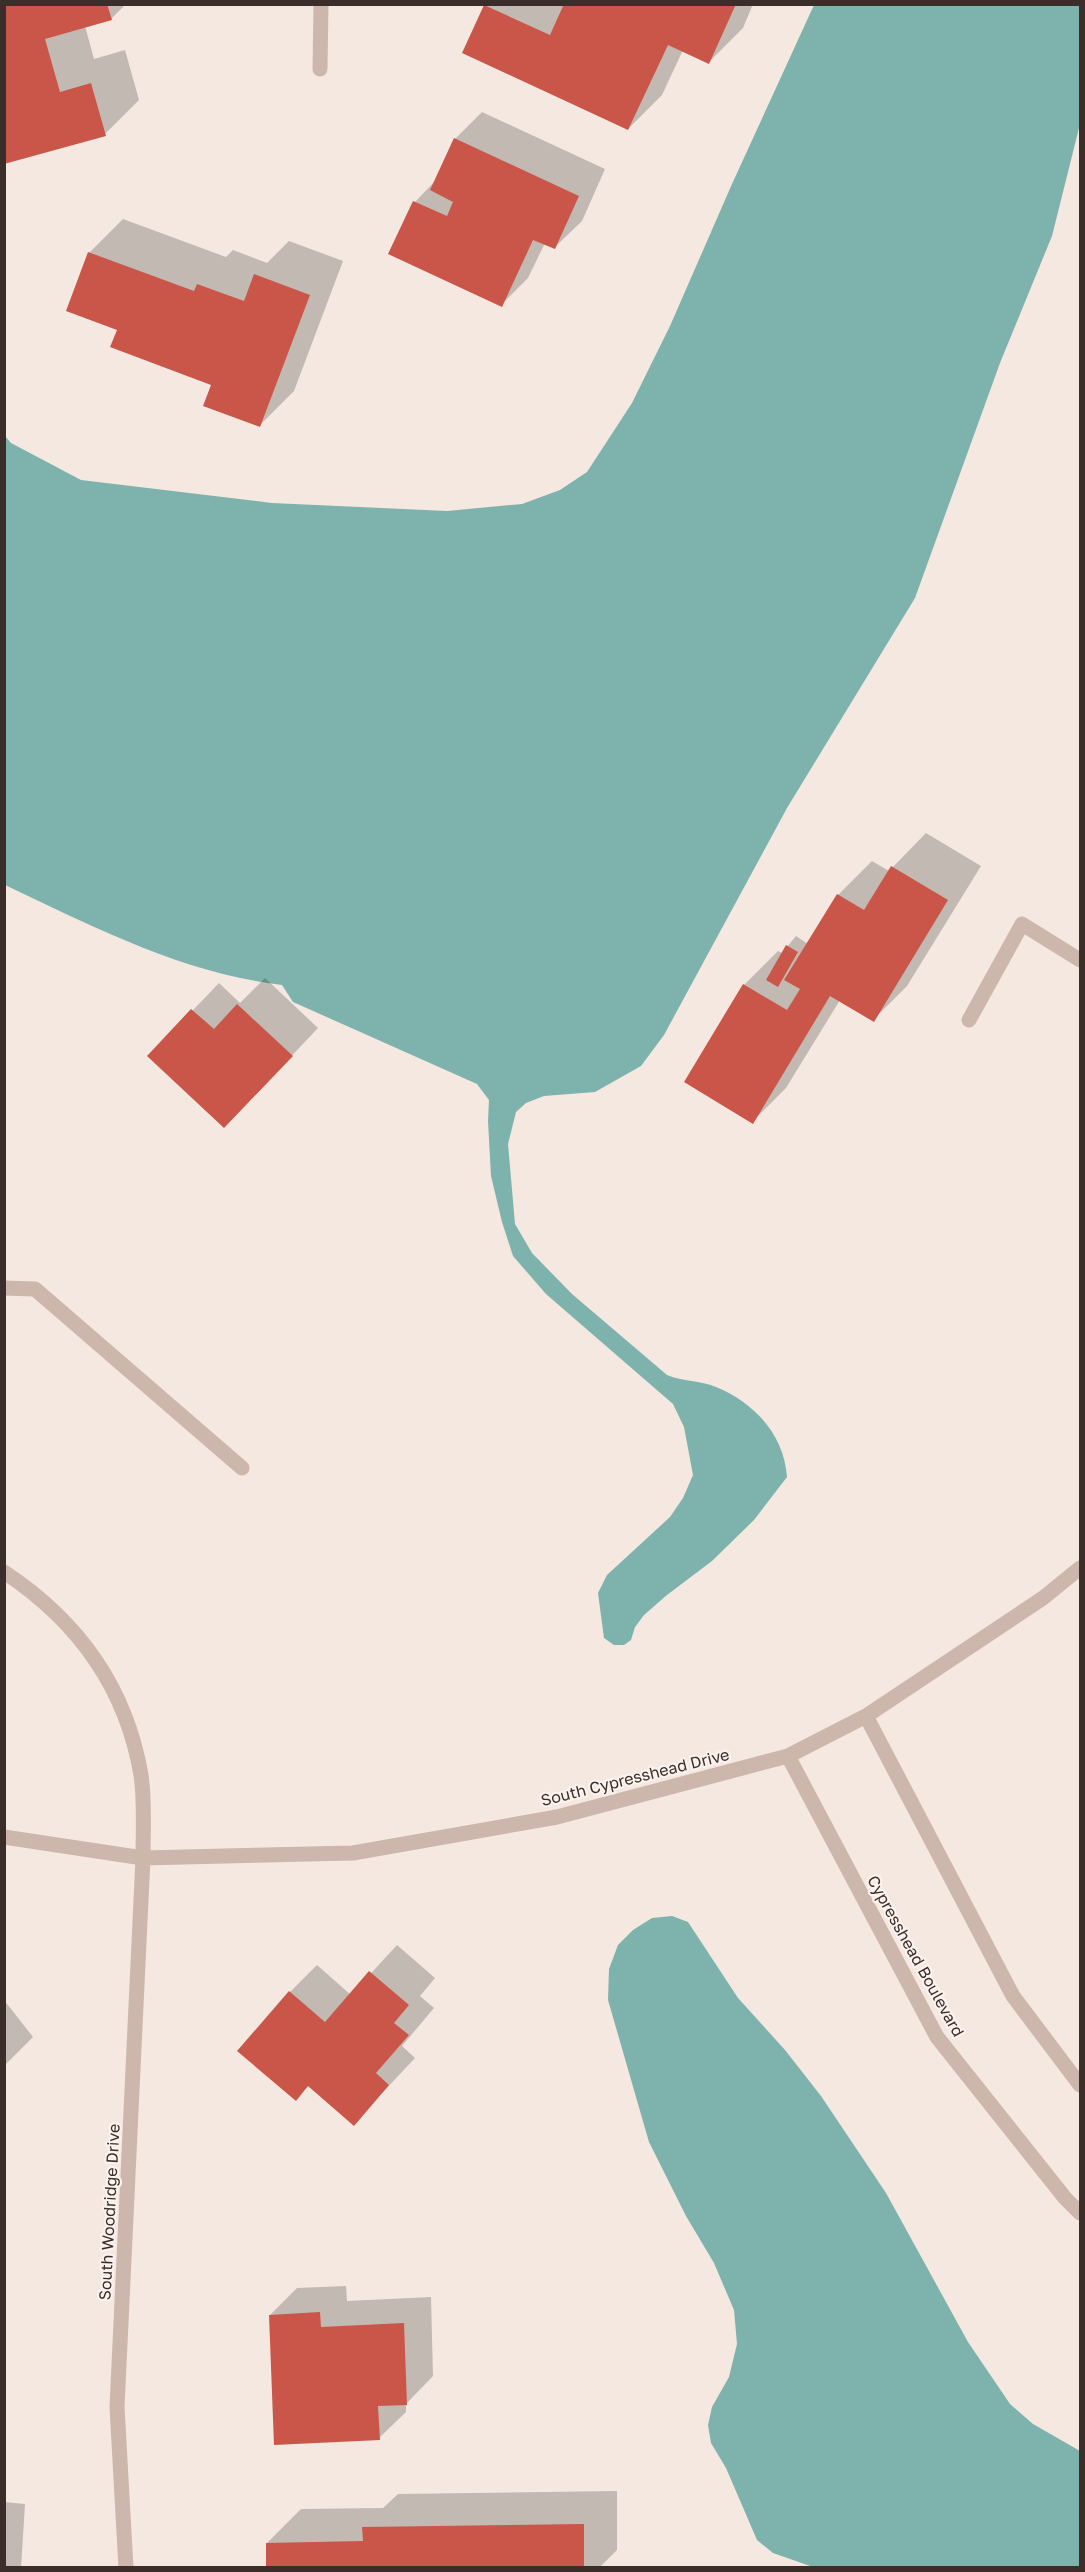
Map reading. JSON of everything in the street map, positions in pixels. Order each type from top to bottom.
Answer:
[{"type":"street","points":[[320,69],[321,4]]},
{"type":"street","points":[[969,1020],[1022,924],[1080,960]]},
{"type":"street","points":[[4,1288],[35,1289],[242,1468]]},
{"type":"street","name":"South Cypresshead Drive","points":[[4,1837],[143,1858],[353,1853],[557,1817],[788,1756],[866,1716],[1043,1598],[1080,1568]]},
{"type":"street","name":"South Woodridge Drive","points":[[4,1572],[54,1610],[97,1660],[129,1725],[141,1777],[143,1858],[117,2407],[126,2568]]},
{"type":"street","points":[[866,1716],[1013,1996],[1080,2085]]},
{"type":"street","name":"Cypresshead Boulevard","points":[[788,1756],[937,2037],[1065,2198],[1080,2213]]},
{"type":"water","points":[[814,5],[1080,5],[1080,124],[1052,236],[1000,363],[915,598],[787,808],[664,1035],[641,1066],[595,1092],[544,1096],[526,1103],[516,1112],[508,1144],[515,1224],[532,1253],[572,1294],[667,1375],[716,1387],[755,1411],[774,1434],[785,1462],[787,1477],[754,1520],[712,1561],[644,1615],[635,1627],[631,1640],[624,1645],[614,1645],[604,1638],[598,1593],[607,1575],[670,1517],[683,1498],[693,1475],[684,1427],[673,1404],[546,1294],[513,1256],[491,1176],[489,1100],[477,1084],[293,1002],[282,985],[245,979],[174,959],[105,932],[5,885],[5,436],[11,443],[81,480],[272,503],[447,511],[522,504],[560,490],[587,472],[632,403],[670,326]]},
{"type":"water","points":[[672,1916],[688,1922],[738,1998],[785,2050],[821,2096],[886,2193],[968,2342],[1010,2404],[1033,2424],[1080,2451],[1080,2567],[813,2567],[773,2553],[757,2540],[726,2468],[711,2443],[708,2425],[712,2407],[729,2377],[737,2344],[734,2310],[714,2263],[686,2216],[649,2142],[608,2000],[609,1969],[618,1945],[633,1930],[652,1918]]},
{"type":"building","points":[[4,4],[107,4],[112,20],[45,39],[60,92],[91,83],[106,136],[4,164]]},
{"type":"building","points":[[564,4],[736,4],[709,64],[668,45],[628,130],[462,53],[484,5],[550,35]]},
{"type":"building","points":[[454,138],[579,196],[555,249],[533,240],[502,307],[388,254],[413,201],[447,216],[453,202],[430,190]]},
{"type":"building","points":[[88,252],[194,291],[197,284],[244,301],[254,274],[310,295],[260,427],[203,406],[211,385],[110,347],[117,330],[66,311]]},
{"type":"building","points":[[891,866],[948,900],[874,1022],[830,996],[753,1124],[684,1082],[743,984],[787,1010],[800,989],[784,980],[837,894],[864,910]]},
{"type":"building","points":[[786,945],[798,952],[778,987],[766,980]]},
{"type":"building","points":[[237,1004],[293,1056],[224,1128],[147,1056],[191,1009],[214,1029]]},
{"type":"building","points":[[369,1971],[409,2005],[394,2023],[409,2035],[376,2073],[389,2085],[354,2126],[308,2086],[296,2101],[237,2051],[289,1991],[325,2022]]},
{"type":"building","points":[[320,2312],[321,2327],[404,2323],[407,2405],[378,2406],[380,2440],[274,2445],[269,2315]]},
{"type":"building","points":[[584,2524],[584,2568],[266,2568],[266,2543],[363,2541],[362,2527]]}]
